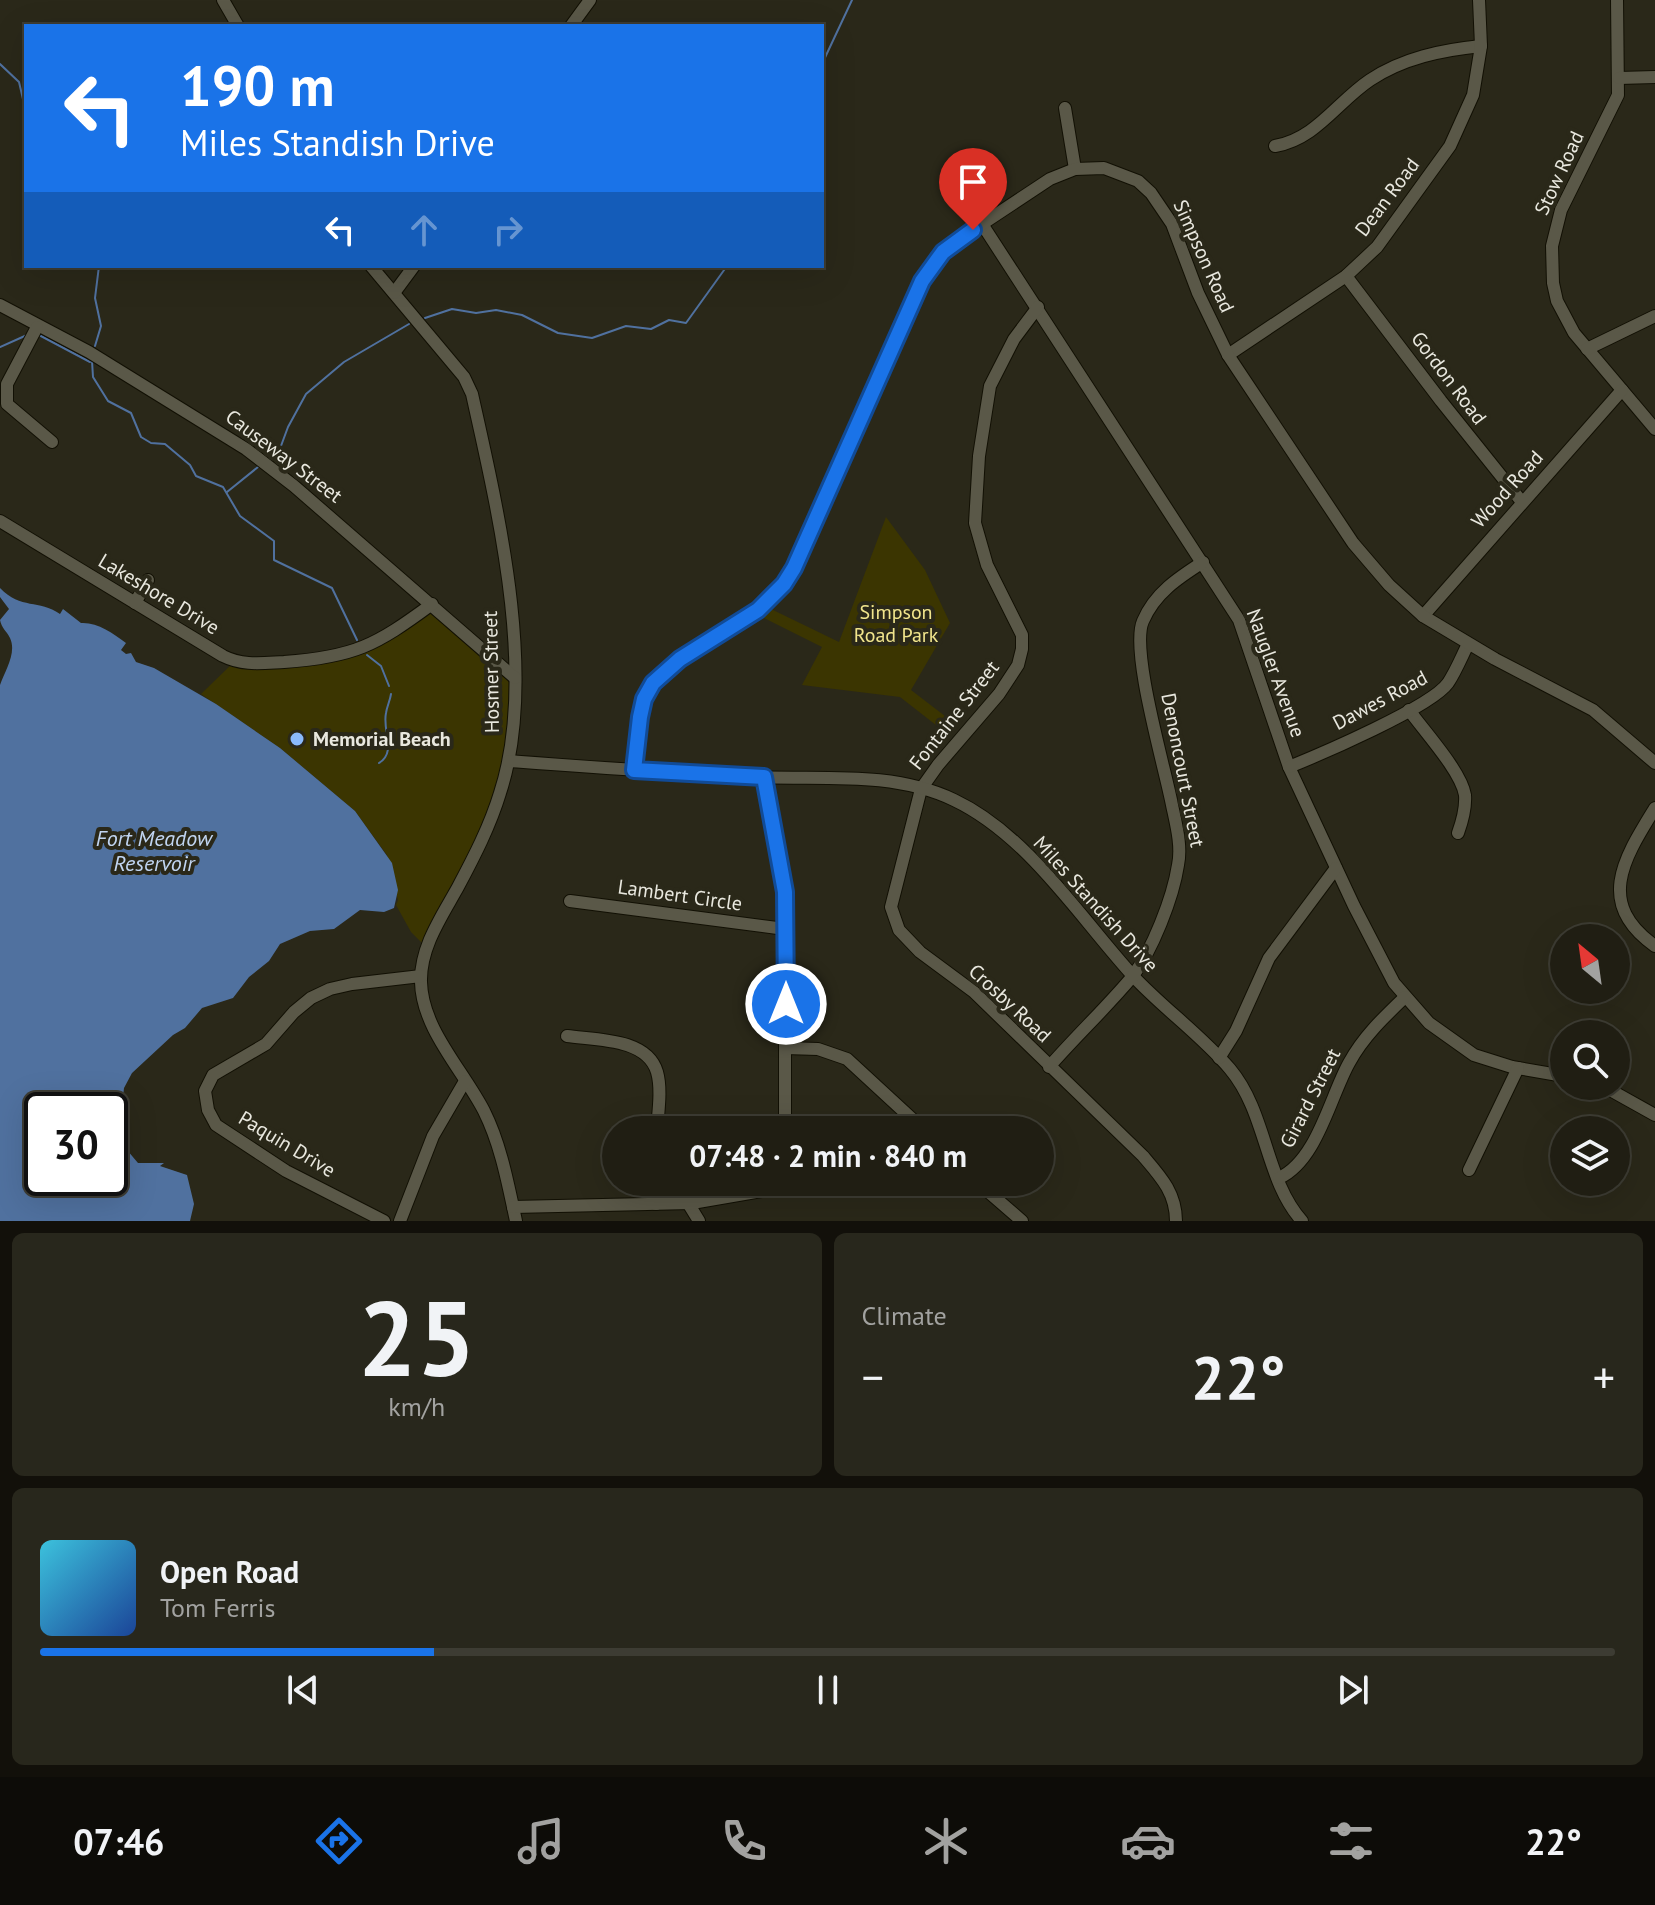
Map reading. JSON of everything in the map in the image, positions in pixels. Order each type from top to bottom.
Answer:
[{"type":"street","points":[[223,0],[237,24]]},
{"type":"street","points":[[572,24],[590,0]]},
{"type":"street","name":"Dean Road","points":[[1228,355],[1346,276],[1377,247],[1450,146],[1473,95],[1481,46],[1479,0]]},
{"type":"street","name":"Stow Road","points":[[1617,0],[1618,95],[1561,210],[1552,246],[1553,283],[1557,301],[1574,333],[1655,429]]},
{"type":"street","points":[[1275,146],[1294,143],[1311,132],[1367,82],[1383,72],[1416,58],[1481,46]]},
{"type":"street","points":[[1619,78],[1655,77]]},
{"type":"street","points":[[1065,108],[1075,169]]},
{"type":"street","name":"Simpson Road","points":[[634,770],[640,717],[644,699],[653,683],[680,659],[758,610],[784,584],[829,493],[922,281],[943,252],[1034,189],[1075,169],[1104,168],[1122,172],[1151,193],[1172,224],[1205,310],[1228,355],[1353,543],[1389,585],[1423,616],[1468,644],[1593,710],[1655,763]]},
{"type":"street","name":"Naugler Avenue","points":[[982,224],[1203,562],[1245,634],[1289,767],[1376,951],[1405,997],[1429,1023],[1474,1055],[1550,1074]]},
{"type":"street","name":"Hosmer Street","points":[[373,268],[454,362],[472,394],[499,518],[515,678],[514,727],[509,761],[491,820],[427,948],[421,976],[429,1015],[491,1129],[516,1221]]},
{"type":"street","points":[[394,293],[413,268]]},
{"type":"street","name":"Gordon Road","points":[[1346,276],[1522,502]]},
{"type":"street","name":"Causeway Street","points":[[0,305],[89,352],[246,449],[294,486],[515,678]]},
{"type":"street","name":"Fontaine Street","points":[[921,789],[999,694],[1018,665],[1022,649],[1022,635],[987,565],[975,523],[979,456],[990,386],[1014,339],[1038,307]]},
{"type":"street","points":[[1587,349],[1655,316]]},
{"type":"street","points":[[37,327],[7,384],[7,404],[52,442]]},
{"type":"street","name":"Wood Road","points":[[1423,616],[1622,390]]},
{"type":"street","name":"Lakeshore Drive","points":[[0,521],[234,662],[309,661],[342,656],[380,640],[432,604]]},
{"type":"street","name":"Denoncourt Street","points":[[1049,1067],[1133,975],[1149,947],[1176,880],[1179,861],[1177,831],[1142,662],[1141,624],[1153,601],[1174,581],[1203,562]]},
{"type":"street","points":[[135,603],[148,580]]},
{"type":"street","name":"Dawes Road","points":[[1289,767],[1439,693],[1449,682],[1468,644]]},
{"type":"street","points":[[1409,710],[1455,773],[1465,794],[1463,819],[1458,833]]},
{"type":"street","name":"Miles Standish Drive","points":[[509,761],[764,777],[852,779],[921,789],[968,807],[1026,853],[1133,975],[1219,1058],[1249,1098],[1279,1178],[1302,1221]]},
{"type":"street","points":[[764,777],[781,862],[785,929],[785,1116]]},
{"type":"street","name":"Crosby Road","points":[[921,789],[891,907],[899,930],[920,952],[975,993],[1143,1156],[1168,1185],[1176,1208],[1176,1221]]},
{"type":"street","points":[[1655,808],[1627,852],[1619,884],[1628,918],[1655,946]]},
{"type":"street","points":[[1219,1058],[1236,1031],[1269,958],[1336,868]]},
{"type":"street","name":"Lambert Circle","points":[[570,901],[785,929]]},
{"type":"street","name":"Paquin Drive","points":[[384,1221],[286,1171],[216,1125],[208,1110],[205,1091],[213,1075],[266,1044],[311,998],[352,984],[421,976]]},
{"type":"street","name":"Girard Street","points":[[1279,1178],[1295,1168],[1306,1155],[1348,1064],[1367,1036],[1405,997]]},
{"type":"street","points":[[567,1036],[639,1049],[650,1058],[658,1074],[657,1116]]},
{"type":"street","points":[[785,1048],[818,1049],[847,1059],[909,1116]]},
{"type":"street","points":[[1469,1170],[1518,1068]]},
{"type":"street","points":[[400,1221],[433,1136],[465,1081]]},
{"type":"street","points":[[1628,1100],[1655,1115]]},
{"type":"street","points":[[656,1196],[656,1204]]},
{"type":"street","points":[[513,1207],[688,1203],[724,1196]]},
{"type":"street","points":[[993,1196],[1022,1221]]},
{"type":"street","points":[[688,1203],[699,1221]]},
{"type":"green space","name":"Simpson Road Park","points":[[886,517],[925,570],[950,623],[911,690],[958,726],[950,736],[900,697],[802,685],[822,647],[760,616],[771,609],[839,642]]},
{"type":"green space","points":[[432,604],[515,678],[505,779],[427,948],[411,932],[396,905],[398,900],[387,855],[355,811],[280,748],[201,694],[234,662],[342,656]]},
{"type":"water","name":"Fort Meadow Reservoir","points":[[0,588],[23,602],[60,614],[63,609],[81,623],[99,626],[116,636],[126,643],[121,650],[131,653],[136,662],[154,668],[216,704],[280,748],[355,811],[392,863],[398,890],[394,908],[384,912],[360,910],[334,929],[310,931],[280,944],[269,961],[249,977],[233,998],[202,1008],[185,1028],[173,1035],[132,1073],[124,1092],[24,1092],[24,1196],[128,1196],[128,1151],[138,1163],[164,1163],[160,1166],[187,1175],[194,1204],[190,1221],[0,1221],[0,685],[10,662],[12,644],[0,620],[9,609],[0,597]]},
{"type":"waterway","points":[[824,60],[852,0]]},
{"type":"waterway","points":[[0,64],[19,82],[24,103]]},
{"type":"waterway","points":[[95,346],[101,326],[95,298],[99,268]]},
{"type":"waterway","points":[[425,318],[452,309],[476,313],[496,310],[522,315],[558,333],[592,338],[626,326],[651,329],[669,320],[686,323],[726,268]]},
{"type":"waterway","points":[[272,457],[278,454],[306,394],[344,362],[409,324]]},
{"type":"waterway","points":[[0,347],[27,335]]},
{"type":"waterway","points":[[39,335],[90,362]]},
{"type":"waterway","points":[[92,361],[93,377],[108,401],[131,413],[141,437],[151,443],[165,444],[190,465],[196,476],[223,487],[240,516],[274,541],[274,560],[332,588],[357,640]]},
{"type":"waterway","points":[[227,492],[258,467]]},
{"type":"waterway","points":[[367,655],[381,666],[389,686]]},
{"type":"waterway","points":[[379,763],[387,753],[385,720],[391,694]]},
{"type":"place","name":"Memorial Beach","points":[[297,739]]},
{"type":"route","points":[[786,1004],[785,892],[764,777],[634,770],[644,699],[665,670],[758,610],[784,584],[833,484],[922,281],[943,252],[973,230]]}]
